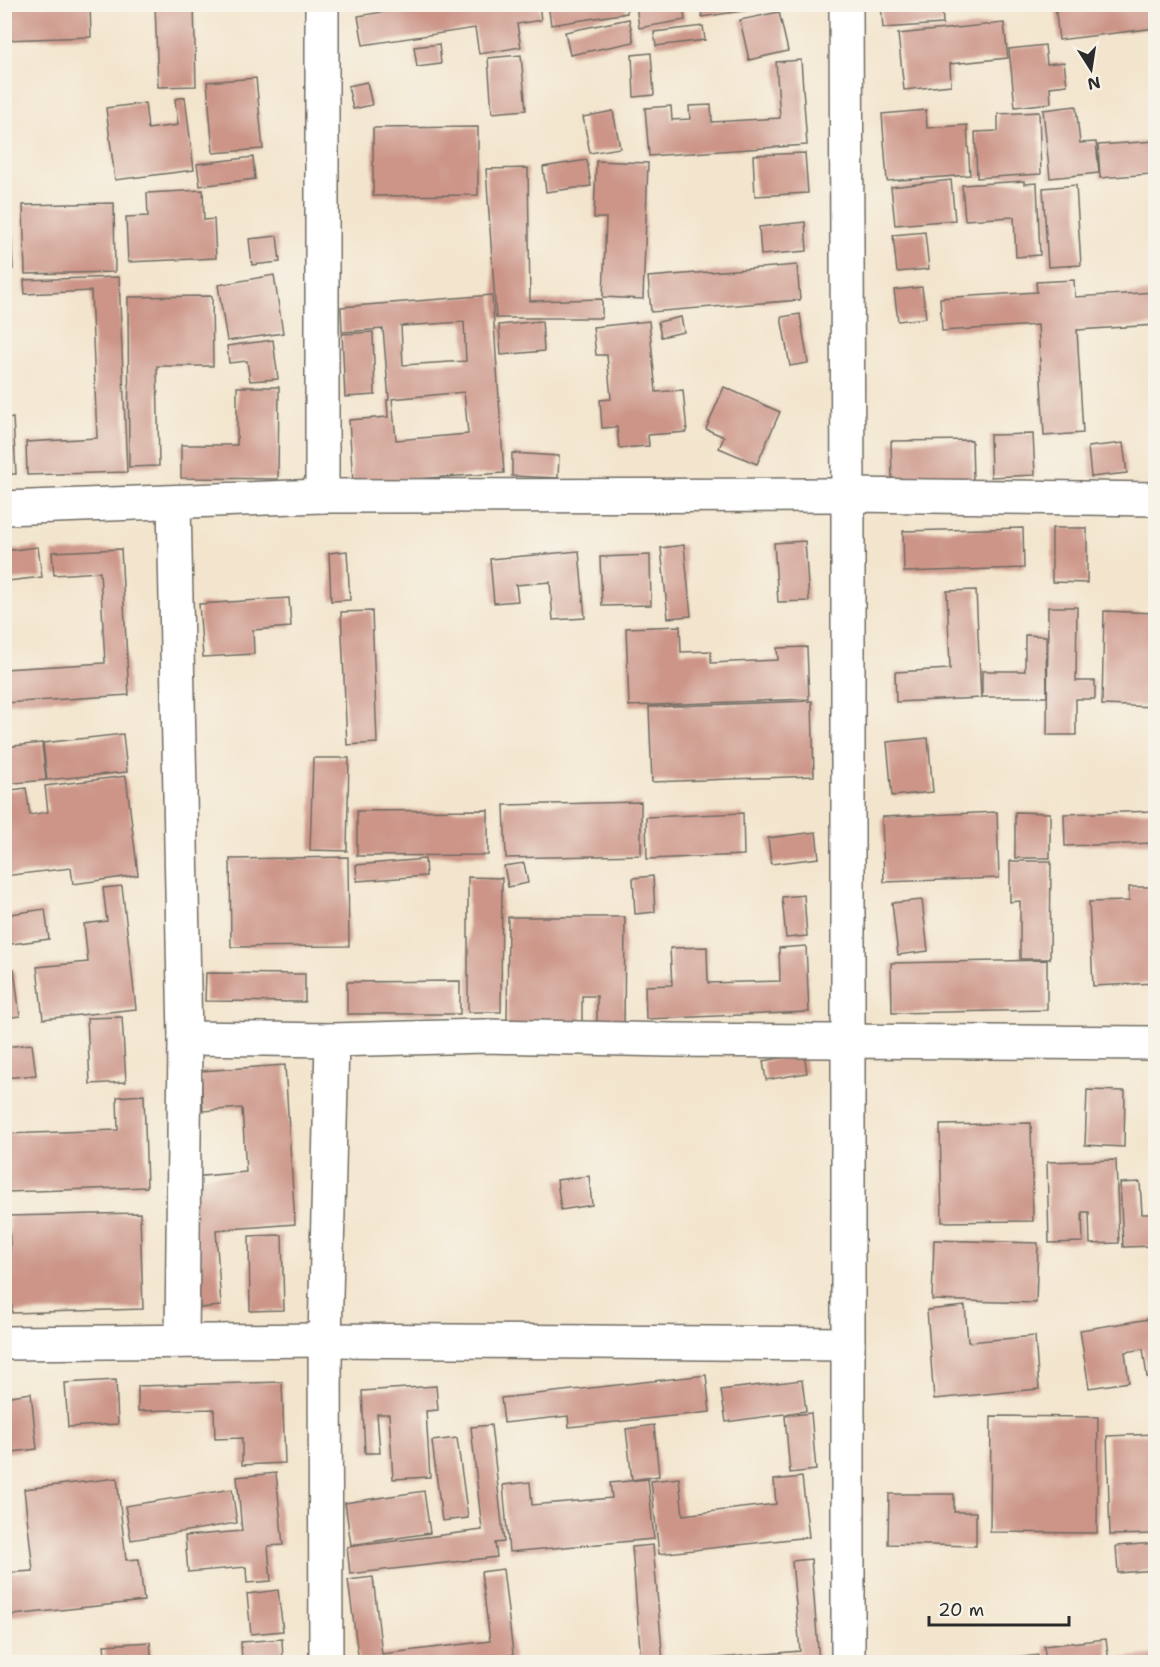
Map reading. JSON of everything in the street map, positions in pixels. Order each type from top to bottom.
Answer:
[{"type":"street","points":[[322,4],[322,496]]},
{"type":"street","points":[[846,4],[848,1662]]},
{"type":"street","points":[[4,508],[322,496],[848,495],[1155,500]]},
{"type":"street","points":[[174,502],[185,1038],[182,1341]]},
{"type":"street","points":[[185,1038],[332,1040],[484,1036],[669,1040],[1155,1043]]},
{"type":"street","points":[[326,1662],[325,1340],[332,1040]]},
{"type":"street","points":[[4,1343],[325,1340],[848,1344]]},
{"type":"building","points":[[155,4],[194,4],[196,86],[158,87]]},
{"type":"building","points":[[430,4],[539,4],[541,20],[517,24],[521,47],[479,54],[475,28],[363,45],[358,16]]},
{"type":"building","points":[[548,4],[626,4],[627,13],[551,25]]},
{"type":"building","points":[[636,4],[683,4],[685,20],[639,28]]},
{"type":"building","points":[[700,4],[776,4],[776,6],[702,17]]},
{"type":"building","points":[[881,4],[942,4],[943,24],[883,28]]},
{"type":"building","points":[[1055,4],[1156,4],[1156,28],[1059,40]]},
{"type":"building","points":[[4,5],[90,5],[91,37],[4,40]]},
{"type":"building","points":[[779,12],[788,51],[749,60],[740,20]]},
{"type":"building","points":[[629,19],[634,42],[570,55],[565,32]]},
{"type":"building","points":[[1004,23],[1008,58],[950,64],[951,85],[904,90],[898,34]]},
{"type":"building","points":[[703,26],[705,40],[656,46],[654,32]]},
{"type":"building","points":[[439,44],[441,64],[417,67],[414,47]]},
{"type":"building","points":[[1045,45],[1047,64],[1064,62],[1067,85],[1050,87],[1051,103],[1015,107],[1009,49]]},
{"type":"building","points":[[651,53],[654,95],[634,97],[632,55]]},
{"type":"building","points":[[521,55],[526,110],[492,113],[488,58]]},
{"type":"building","points":[[801,60],[807,145],[649,156],[645,108],[671,106],[672,120],[690,119],[689,106],[711,105],[712,122],[780,118],[776,62]]},
{"type":"building","points":[[256,78],[263,149],[213,153],[207,82]]},
{"type":"building","points":[[367,82],[372,105],[353,109],[348,86]]},
{"type":"building","points":[[4,87],[6,87],[9,152],[4,152]]},
{"type":"building","points":[[185,97],[194,170],[115,180],[106,108],[145,103],[148,129],[178,125],[175,99]]},
{"type":"building","points":[[1076,106],[1080,143],[1096,142],[1099,173],[1050,178],[1043,110]]},
{"type":"building","points":[[926,110],[927,128],[967,125],[970,175],[887,181],[882,114]]},
{"type":"building","points":[[613,111],[620,148],[590,153],[583,117]]},
{"type":"building","points":[[1039,112],[1041,174],[977,178],[975,132],[998,131],[998,114]]},
{"type":"building","points":[[478,127],[478,195],[373,196],[373,128]]},
{"type":"building","points":[[1156,141],[1156,205],[1154,205],[1151,174],[1100,178],[1098,145]]},
{"type":"building","points":[[805,153],[808,193],[755,196],[753,155]]},
{"type":"building","points":[[253,157],[255,179],[200,186],[197,164]]},
{"type":"building","points":[[587,160],[591,186],[546,192],[543,167]]},
{"type":"building","points":[[596,161],[648,163],[643,299],[603,297],[606,218],[594,218]]},
{"type":"building","points":[[4,167],[8,167],[13,269],[4,270]]},
{"type":"building","points":[[528,168],[530,301],[602,299],[602,318],[496,318],[486,169]]},
{"type":"building","points":[[951,180],[955,220],[895,225],[891,187]]},
{"type":"building","points":[[1024,181],[1024,184],[1037,183],[1040,255],[1016,257],[1014,217],[965,220],[962,185]]},
{"type":"building","points":[[1076,185],[1081,265],[1048,267],[1043,188]]},
{"type":"building","points":[[203,190],[204,220],[214,219],[216,258],[128,262],[126,217],[148,216],[147,193]]},
{"type":"building","points":[[114,203],[115,272],[25,274],[23,205]]},
{"type":"building","points":[[805,222],[807,251],[761,255],[759,227]]},
{"type":"building","points":[[925,232],[929,269],[897,272],[893,235]]},
{"type":"building","points":[[277,236],[280,262],[252,265],[249,239]]},
{"type":"building","points":[[797,265],[800,300],[651,312],[648,277]]},
{"type":"building","points":[[274,275],[283,333],[227,341],[218,285]]},
{"type":"building","points":[[119,277],[127,472],[27,475],[26,442],[97,438],[91,291],[25,294],[24,280]]},
{"type":"building","points":[[1074,280],[1075,297],[1156,292],[1156,325],[1077,330],[1083,433],[1044,436],[1038,325],[942,331],[940,298],[1037,292],[1036,282]]},
{"type":"building","points":[[922,287],[926,318],[898,321],[894,290]]},
{"type":"building","points":[[492,295],[504,473],[353,483],[349,420],[388,417],[387,400],[389,400],[383,329],[342,332],[341,307]],"holes":[[[464,322],[466,361],[403,365],[401,326]],[[464,392],[468,434],[396,440],[392,399]]]},
{"type":"building","points":[[212,296],[213,366],[157,366],[159,466],[129,467],[128,297]]},
{"type":"building","points":[[800,314],[808,363],[790,366],[781,317]]},
{"type":"building","points":[[681,317],[684,332],[661,337],[658,322]]},
{"type":"building","points":[[542,321],[544,351],[501,355],[499,325]]},
{"type":"building","points":[[649,321],[656,392],[683,390],[687,432],[648,435],[649,446],[619,448],[617,427],[602,428],[600,400],[611,399],[607,355],[596,355],[593,327]]},
{"type":"building","points":[[373,332],[375,395],[345,397],[342,334]]},
{"type":"building","points":[[273,340],[278,379],[250,381],[247,361],[229,363],[227,346]]},
{"type":"building","points":[[237,387],[279,387],[278,479],[181,478],[181,445],[237,445]]},
{"type":"building","points":[[724,387],[780,412],[757,464],[719,448],[724,437],[706,429]]},
{"type":"building","points":[[4,410],[6,410],[7,419],[13,418],[16,474],[4,474]]},
{"type":"building","points":[[1033,434],[1035,475],[991,477],[990,435]]},
{"type":"building","points":[[972,440],[973,480],[892,481],[891,441]]},
{"type":"building","points":[[1123,443],[1127,473],[1091,477],[1088,447]]},
{"type":"building","points":[[512,453],[559,456],[558,478],[512,476]]},
{"type":"building","points":[[1023,528],[1024,568],[904,572],[903,531]]},
{"type":"building","points":[[1052,528],[1087,528],[1087,583],[1052,582]]},
{"type":"building","points":[[805,541],[809,601],[778,602],[774,543]]},
{"type":"building","points":[[684,545],[691,616],[668,618],[661,548]]},
{"type":"building","points":[[38,547],[42,577],[8,581],[4,551]]},
{"type":"building","points":[[121,549],[129,695],[4,703],[4,669],[105,663],[100,572],[54,575],[52,552]]},
{"type":"building","points":[[347,551],[350,600],[331,601],[329,553]]},
{"type":"building","points":[[579,551],[585,618],[553,620],[550,582],[516,585],[518,601],[494,603],[490,559]]},
{"type":"building","points":[[650,555],[651,605],[602,606],[600,557]]},
{"type":"building","points":[[976,590],[981,698],[896,702],[895,672],[950,669],[947,591]]},
{"type":"building","points":[[289,598],[291,627],[253,630],[254,654],[203,657],[199,604]]},
{"type":"building","points":[[1048,607],[1077,607],[1076,681],[1095,681],[1095,699],[1076,699],[1076,735],[1047,735]]},
{"type":"building","points":[[372,611],[377,743],[347,745],[341,612]]},
{"type":"building","points":[[1104,611],[1156,613],[1156,707],[1102,705]]},
{"type":"building","points":[[680,626],[681,652],[711,651],[711,663],[778,660],[777,648],[807,647],[809,699],[629,706],[626,628]]},
{"type":"building","points":[[1025,635],[1046,636],[1047,697],[982,697],[982,671],[1025,671]]},
{"type":"building","points":[[812,701],[814,776],[652,782],[649,707]]},
{"type":"building","points":[[123,734],[127,772],[47,780],[43,743]]},
{"type":"building","points":[[928,738],[933,792],[892,796],[887,742]]},
{"type":"building","points":[[42,743],[46,780],[4,784],[4,747]]},
{"type":"building","points":[[313,758],[349,758],[347,851],[310,850]]},
{"type":"building","points":[[126,776],[138,875],[73,884],[71,868],[4,876],[4,791],[26,788],[30,815],[48,812],[45,786]]},
{"type":"building","points":[[641,802],[641,855],[506,858],[504,805]]},
{"type":"building","points":[[488,810],[488,855],[357,856],[357,811]]},
{"type":"building","points":[[1156,811],[1156,843],[1065,846],[1064,814]]},
{"type":"building","points":[[997,812],[999,878],[884,882],[882,817]]},
{"type":"building","points":[[1015,812],[1050,813],[1050,858],[1015,858]]},
{"type":"building","points":[[743,813],[744,855],[647,859],[646,817]]},
{"type":"building","points":[[816,832],[819,858],[771,864],[768,838]]},
{"type":"building","points":[[348,857],[349,946],[231,947],[230,859]]},
{"type":"building","points":[[425,859],[426,876],[357,881],[356,865]]},
{"type":"building","points":[[1010,861],[1051,861],[1050,959],[1020,959],[1020,901],[1010,902]]},
{"type":"building","points":[[524,863],[528,883],[508,887],[504,866]]},
{"type":"building","points":[[653,876],[655,912],[635,914],[633,878]]},
{"type":"building","points":[[468,877],[502,878],[501,1012],[468,1012]]},
{"type":"building","points":[[122,886],[136,1009],[43,1019],[37,967],[88,962],[84,924],[107,921],[103,888]]},
{"type":"building","points":[[1129,887],[1154,887],[1156,983],[1093,986],[1089,902],[1129,901]]},
{"type":"building","points":[[804,895],[807,936],[786,938],[782,897]]},
{"type":"building","points":[[922,900],[928,951],[898,955],[892,903]]},
{"type":"building","points":[[45,909],[49,939],[4,945],[4,915]]},
{"type":"building","points":[[508,917],[625,917],[624,1032],[597,1031],[597,996],[582,996],[582,1029],[507,1028]]},
{"type":"building","points":[[806,946],[809,1012],[646,1019],[645,986],[672,985],[670,948],[707,947],[708,983],[780,981],[779,948]]},
{"type":"building","points":[[1047,960],[1047,1010],[892,1013],[891,963]]},
{"type":"building","points":[[14,969],[20,1016],[4,1018],[4,970]]},
{"type":"building","points":[[206,973],[305,974],[305,1002],[205,1001]]},
{"type":"building","points":[[460,981],[460,1014],[347,1014],[347,982]]},
{"type":"building","points":[[122,1017],[126,1082],[90,1084],[87,1018]]},
{"type":"building","points":[[32,1044],[36,1075],[4,1078],[4,1047]]},
{"type":"building","points":[[804,1054],[807,1073],[766,1080],[763,1061]]},
{"type":"building","points":[[285,1065],[295,1224],[216,1230],[221,1306],[200,1308],[192,1177],[246,1172],[242,1108],[203,1111],[201,1071]]},
{"type":"building","points":[[1087,1090],[1125,1091],[1124,1147],[1085,1145]]},
{"type":"building","points":[[144,1095],[147,1187],[7,1192],[5,1134],[118,1130],[117,1097]]},
{"type":"building","points":[[1031,1123],[1033,1221],[942,1222],[940,1125]]},
{"type":"building","points":[[1116,1160],[1119,1243],[1090,1244],[1089,1212],[1082,1212],[1083,1242],[1049,1243],[1047,1162]]},
{"type":"building","points":[[589,1176],[592,1205],[561,1210],[557,1180]]},
{"type":"building","points":[[1140,1182],[1142,1214],[1156,1214],[1156,1246],[1123,1247],[1120,1183]]},
{"type":"building","points":[[140,1213],[143,1309],[12,1313],[9,1216]]},
{"type":"building","points":[[282,1235],[284,1310],[250,1311],[249,1236]]},
{"type":"building","points":[[934,1240],[1038,1243],[1036,1303],[932,1300]]},
{"type":"building","points":[[965,1306],[968,1342],[1035,1336],[1039,1389],[934,1399],[927,1310]]},
{"type":"building","points":[[1156,1318],[1156,1375],[1147,1377],[1143,1349],[1125,1352],[1129,1382],[1089,1388],[1080,1330]]},
{"type":"building","points":[[706,1375],[710,1412],[569,1427],[568,1416],[504,1423],[501,1398]]},
{"type":"building","points":[[116,1380],[118,1424],[68,1427],[65,1383]]},
{"type":"building","points":[[802,1380],[806,1411],[726,1422],[721,1390]]},
{"type":"building","points":[[282,1382],[285,1463],[242,1465],[242,1438],[215,1439],[214,1409],[138,1411],[138,1386]]},
{"type":"building","points":[[436,1386],[438,1410],[426,1411],[430,1477],[393,1479],[389,1414],[377,1414],[380,1453],[365,1453],[362,1391]]},
{"type":"building","points":[[31,1393],[37,1449],[4,1453],[4,1397]]},
{"type":"building","points":[[811,1413],[816,1470],[790,1473],[785,1416]]},
{"type":"building","points":[[991,1416],[1098,1417],[1097,1533],[990,1532]]},
{"type":"building","points":[[491,1425],[504,1542],[495,1543],[497,1557],[350,1574],[347,1547],[482,1530],[471,1427]]},
{"type":"building","points":[[654,1425],[659,1476],[632,1480],[626,1429]]},
{"type":"building","points":[[1156,1434],[1156,1534],[1110,1535],[1107,1436]]},
{"type":"building","points":[[457,1438],[468,1518],[442,1521],[432,1441]]},
{"type":"building","points":[[276,1473],[283,1545],[268,1546],[271,1581],[247,1583],[246,1567],[188,1572],[185,1536],[242,1531],[237,1477]]},
{"type":"building","points":[[802,1477],[809,1537],[659,1554],[651,1481],[679,1478],[683,1515],[776,1504],[774,1480]]},
{"type":"building","points":[[117,1478],[126,1560],[139,1559],[144,1601],[4,1616],[4,1573],[33,1571],[24,1489]]},
{"type":"building","points":[[648,1479],[654,1539],[509,1552],[503,1485],[530,1482],[532,1505],[612,1498],[610,1483]]},
{"type":"building","points":[[232,1489],[237,1523],[131,1540],[125,1506]]},
{"type":"building","points":[[424,1491],[430,1533],[351,1545],[345,1503]]},
{"type":"building","points":[[889,1494],[954,1494],[954,1512],[976,1512],[976,1546],[888,1544]]},
{"type":"building","points":[[1156,1543],[1156,1570],[1118,1573],[1116,1546]]},
{"type":"building","points":[[653,1545],[663,1662],[641,1662],[632,1547]]},
{"type":"building","points":[[811,1559],[819,1662],[684,1662],[800,1651],[792,1561]]},
{"type":"building","points":[[503,1569],[514,1662],[359,1662],[348,1580],[373,1577],[382,1654],[490,1641],[481,1572]]},
{"type":"building","points":[[278,1590],[283,1631],[251,1634],[247,1594]]},
{"type":"building","points":[[282,1639],[283,1662],[242,1662],[241,1642]]},
{"type":"building","points":[[1106,1639],[1109,1662],[1046,1662],[1044,1646]]},
{"type":"building","points":[[150,1642],[152,1662],[106,1662],[104,1645]]},
{"type":"building","points":[[1156,1654],[1156,1662],[1112,1662],[1111,1659]]},
{"type":"building","points":[[1038,1655],[1039,1662],[1012,1662],[1011,1659]]}]
